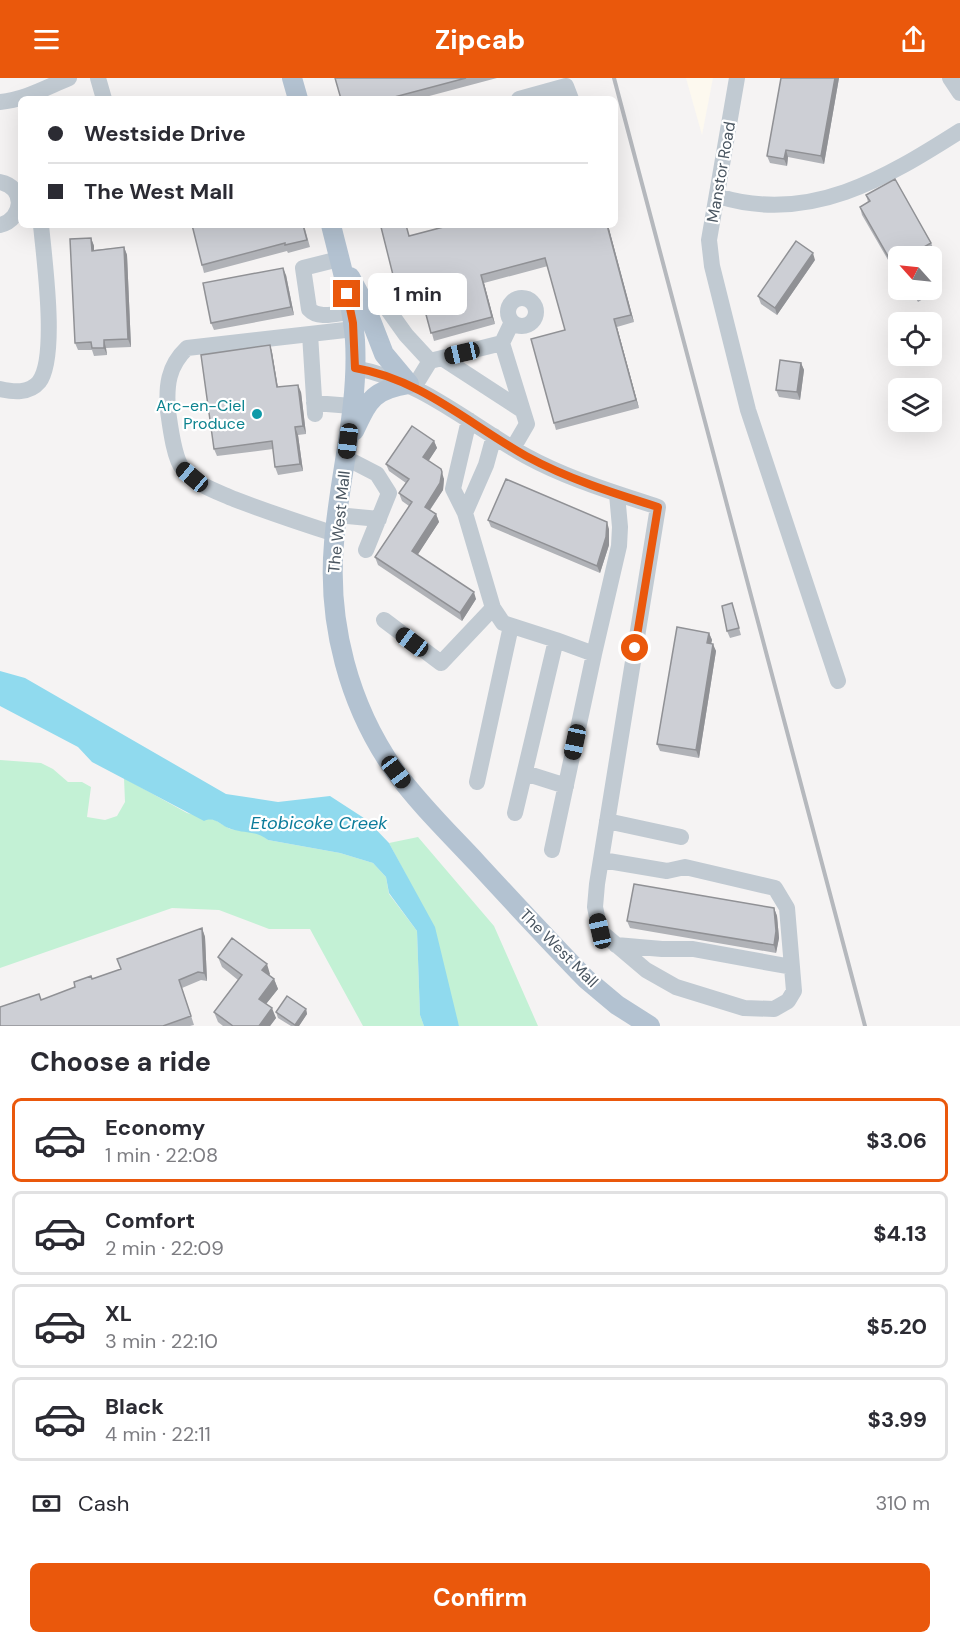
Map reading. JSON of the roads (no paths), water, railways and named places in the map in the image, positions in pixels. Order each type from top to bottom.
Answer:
[{"type":"main road","points":[[292,78],[297,96]]},
{"type":"main road","name":"The West Mall","points":[[332,228],[352,321],[355,368],[347,450],[336,525],[333,571],[335,612],[343,656],[354,693],[371,731],[408,787],[586,978],[617,1005],[650,1026]]},
{"type":"main road","points":[[339,256],[365,305],[384,354],[411,385]]},
{"type":"main road","points":[[347,450],[368,404],[377,393],[395,386],[411,385]]},
{"type":"street","points":[[27,96],[69,78]]},
{"type":"street","points":[[98,78],[103,96]]},
{"type":"street","name":"Manstor Road","points":[[737,78],[709,240],[712,266],[748,410],[838,681]]},
{"type":"street","points":[[950,78],[960,93]]},
{"type":"street","points":[[544,96],[569,93]]},
{"type":"street","points":[[0,102],[18,99]]},
{"type":"street","points":[[718,196],[734,201],[775,206],[837,195],[903,167],[960,131]]},
{"type":"street","points":[[0,182],[10,186],[18,193]]},
{"type":"street","points":[[0,225],[7,224],[16,215],[18,208]]},
{"type":"street","points":[[0,388],[13,392],[24,391],[37,385],[43,375],[48,356],[47,288],[41,228]]},
{"type":"street","points":[[339,256],[303,268],[309,309],[314,314],[352,321]]},
{"type":"street","points":[[386,307],[406,335],[436,359],[522,410]]},
{"type":"street","points":[[352,321],[310,334],[187,348],[175,359],[170,373],[167,396],[170,433],[181,468],[202,486],[280,517],[336,525],[379,519]]},
{"type":"street","points":[[512,322],[502,343],[526,424],[513,448]]},
{"type":"street","points":[[310,334],[315,408],[352,406]]},
{"type":"street","points":[[411,385],[436,359],[502,343]]},
{"type":"street","points":[[355,368],[369,370],[411,385],[513,448],[560,472],[589,485],[658,507],[620,738],[595,907],[600,931],[646,969],[676,987],[744,1008],[774,1009],[788,1000],[794,992],[786,908],[774,888],[685,867],[667,871],[602,860]]},
{"type":"street","points":[[469,420],[453,489],[465,513],[493,608],[503,623],[594,654]]},
{"type":"street","points":[[465,513],[486,465],[494,436]]},
{"type":"street","points":[[347,450],[377,474],[389,493],[366,550]]},
{"type":"street","points":[[552,850],[619,546],[617,494]]},
{"type":"street","points":[[384,620],[441,663],[493,608]]},
{"type":"street","points":[[477,782],[511,626]]},
{"type":"street","points":[[515,813],[556,640]]},
{"type":"street","points":[[525,773],[566,786]]},
{"type":"street","points":[[607,821],[681,837]]},
{"type":"street","points":[[616,945],[693,949],[792,967]]},
{"type":"water","name":"Etobicoke Creek","points":[[0,671],[25,678],[226,794],[278,802],[330,796],[367,820],[389,843],[435,927],[459,1026],[424,1026],[420,1015],[417,931],[389,893],[386,877],[373,863],[340,853],[268,840],[255,833],[227,828],[212,820],[204,821],[92,762],[78,747],[0,706]]},
{"type":"railway","points":[[614,78],[865,1026]]},
{"type":"place","name":"Arc-en-Ciel Produce","points":[[257,414]]}]
